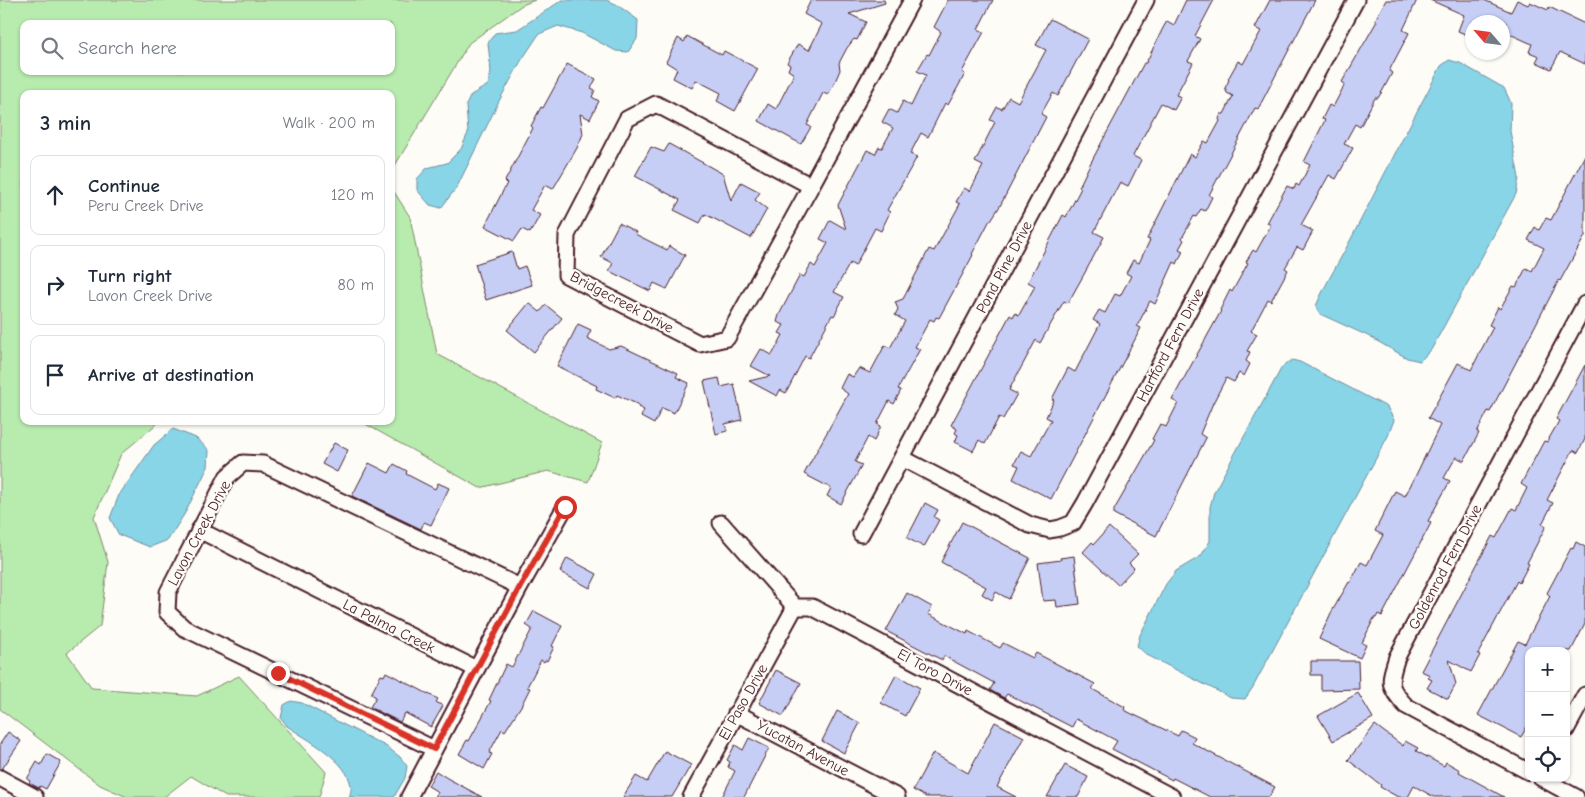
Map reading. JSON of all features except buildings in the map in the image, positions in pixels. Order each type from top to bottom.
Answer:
[{"type":"street","name":"Bridgecreek Drive","points":[[811,186],[656,104],[627,119],[566,235],[566,275],[700,344],[727,338],[811,186],[912,0]]},
{"type":"street","name":"Pond Pine Drive","points":[[861,534],[1146,0]]},
{"type":"street","name":"Hartford Fern Drive","points":[[902,458],[1030,525],[1050,530],[1073,523],[1356,0]]},
{"type":"street","name":"Goldenrod Fern Drive","points":[[1525,770],[1406,706],[1394,693],[1390,678],[1397,657],[1585,304]]},
{"type":"street","name":"Lavon Creek Drive","points":[[434,749],[184,628],[167,612],[168,592],[227,477],[243,463],[264,464],[520,587]]},
{"type":"street","points":[[409,797],[520,587],[565,507]]},
{"type":"street","points":[[721,523],[795,607]]},
{"type":"street","name":"La Palma Creek","points":[[199,530],[476,670]]},
{"type":"street","name":"El Paso Drive","points":[[692,797],[795,607]]},
{"type":"street","name":"El Toro Drive","points":[[795,607],[812,607],[1172,797]]},
{"type":"street","points":[[1570,723],[1585,695]]},
{"type":"street","name":"Yucatan Avenue","points":[[736,713],[897,797]]},
{"type":"street","points":[[0,778],[35,797]]},
{"type":"street","points":[[1548,782],[1576,797]]},
{"type":"green space","points":[[0,0],[535,0],[522,5],[469,43],[395,165],[395,90],[20,90],[20,425],[155,425],[121,454],[94,517],[108,562],[100,626],[67,653],[92,688],[197,696],[239,676],[326,772],[319,797],[226,797],[191,776],[164,797],[127,797],[100,785],[0,709]]},
{"type":"green space","points":[[395,193],[410,217],[437,354],[602,443],[588,482],[548,471],[480,488],[367,425],[395,425]]},
{"type":"water","points":[[562,0],[606,0],[616,4],[638,20],[637,39],[628,52],[616,51],[582,33],[558,26],[539,34],[521,61],[499,101],[457,187],[441,208],[430,205],[417,190],[417,179],[427,168],[447,163],[461,149],[468,133],[466,105],[471,95],[488,85],[491,72],[488,43],[495,33],[517,30]]},
{"type":"water","points":[[1449,60],[1460,63],[1504,88],[1511,103],[1510,131],[1519,178],[1516,194],[1431,350],[1420,361],[1407,358],[1368,336],[1320,314],[1316,306],[1441,66]]},
{"type":"water","points":[[1292,360],[1300,362],[1387,407],[1394,420],[1388,436],[1253,687],[1245,699],[1231,698],[1147,655],[1137,646],[1140,635],[1166,584],[1176,571],[1201,556],[1210,541],[1210,507],[1214,492],[1282,367]]},
{"type":"water","points":[[173,429],[196,438],[209,450],[208,467],[185,513],[168,540],[150,547],[119,535],[110,518],[119,495],[154,445]]},
{"type":"water","points":[[291,701],[302,703],[387,747],[400,757],[407,766],[405,778],[394,797],[349,797],[351,786],[348,776],[342,767],[325,751],[287,726],[281,718],[284,705]]},
{"type":"route","points":[[278,673],[434,749],[565,507]]}]
